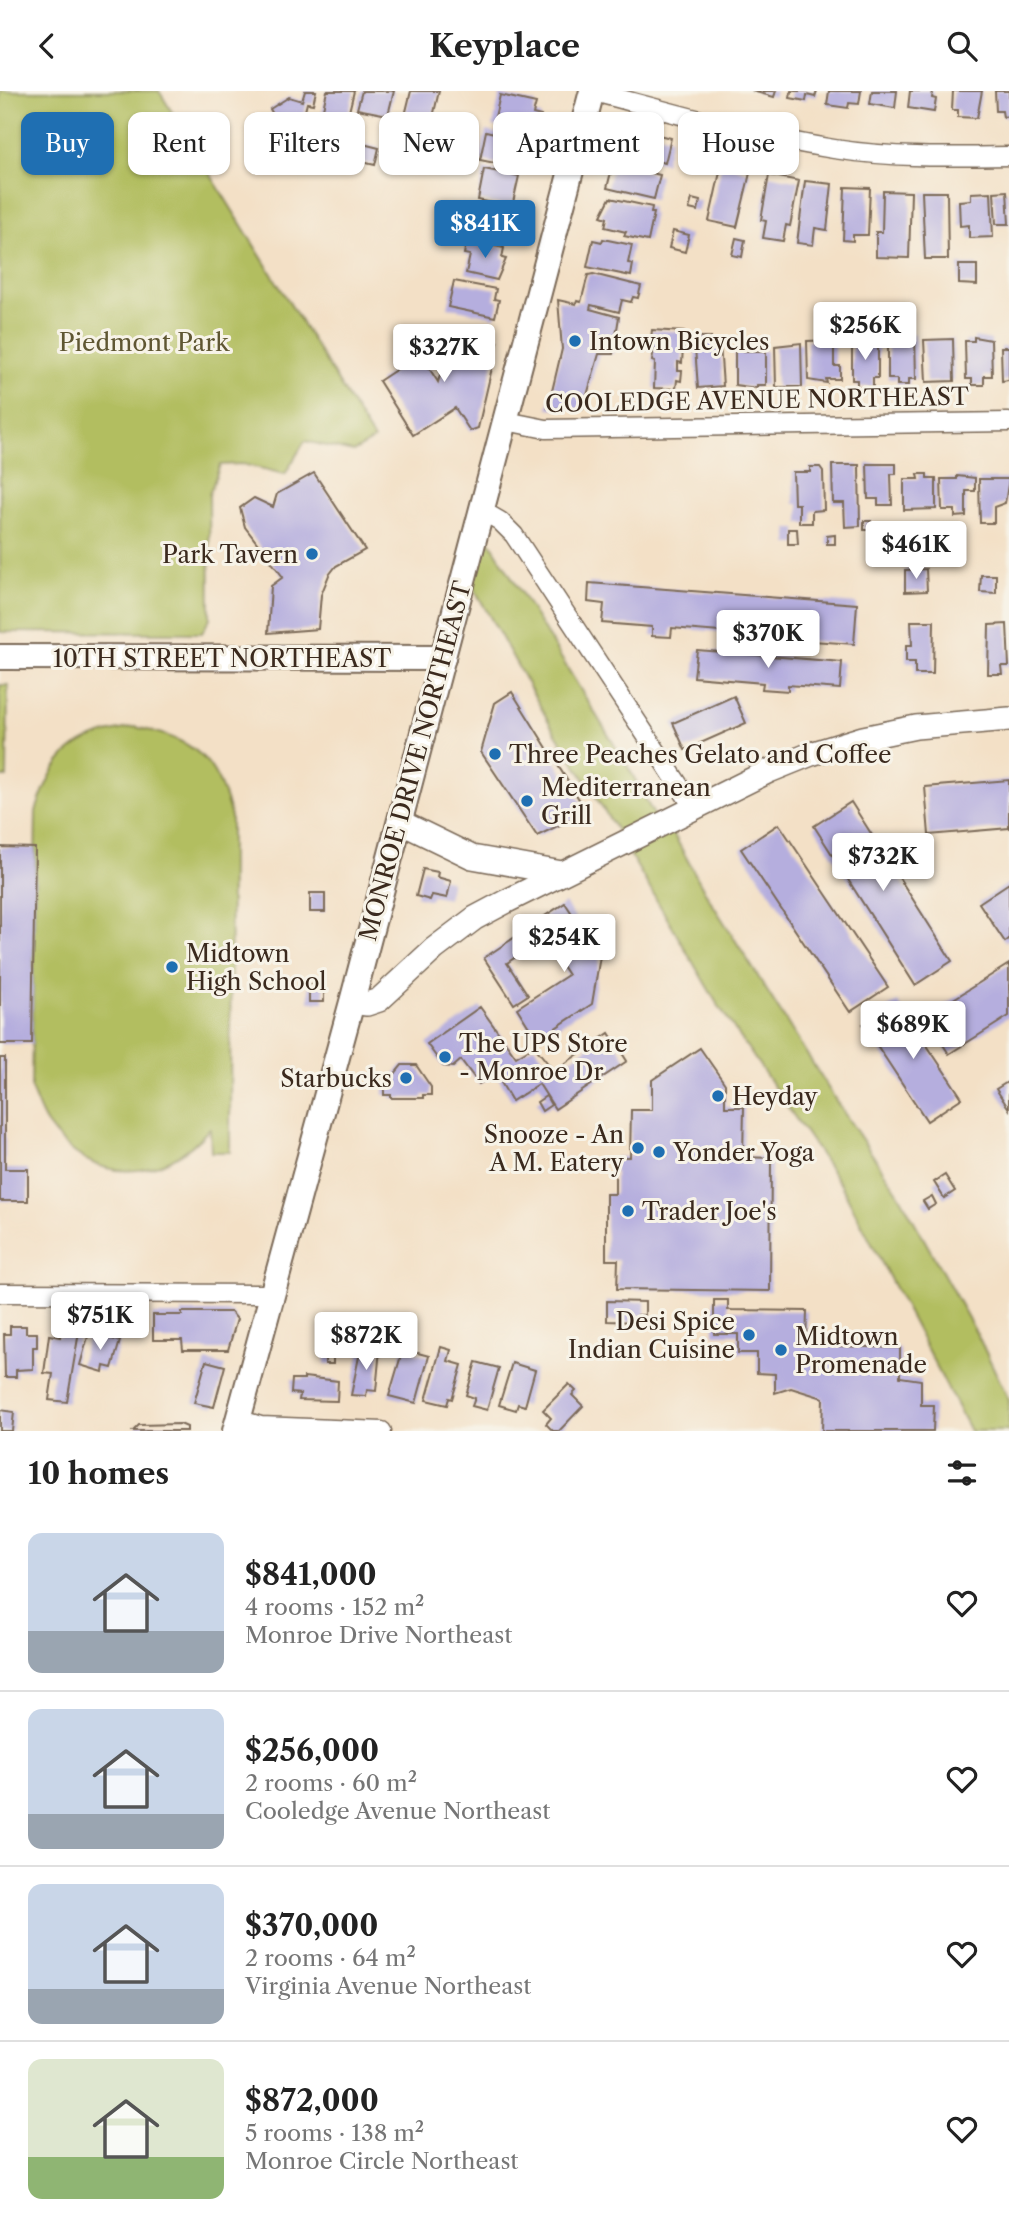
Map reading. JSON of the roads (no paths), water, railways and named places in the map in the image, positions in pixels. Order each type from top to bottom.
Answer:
[{"type":"main road","name":"MONROE DRIVE NORTHEAST","points":[[236,1425],[400,823],[592,91]]},
{"type":"main road","name":"10TH STREET NORTHEAST","points":[[0,657],[443,658]]},
{"type":"street","points":[[592,91],[711,123],[834,149],[933,156],[1009,156]]},
{"type":"street","name":"COOLEDGE AVENUE NORTHEAST","points":[[506,421],[546,429],[1009,422]]},
{"type":"street","points":[[481,510],[500,521],[514,535],[694,808]]},
{"type":"street","points":[[352,1002],[367,1004],[379,1000],[434,949],[475,918],[622,843],[801,758],[863,738],[916,727],[1009,719]]},
{"type":"street","points":[[400,823],[481,860],[562,873]]},
{"type":"street","points":[[0,1293],[272,1294]]},
{"type":"street","points":[[236,1425],[383,1431]]},
{"type":"place","name":"Intown Bicycles","points":[[575,341]]},
{"type":"place","name":"Park Tavern","points":[[312,554]]},
{"type":"place","name":"Three Peaches Gelato and Coffee","points":[[495,754]]},
{"type":"place","name":"Mediterranean Grill","points":[[527,801]]},
{"type":"place","name":"Midtown High School","points":[[172,967]]},
{"type":"place","name":"The UPS Store - Monroe Dr","points":[[445,1057]]},
{"type":"place","name":"Starbucks","points":[[406,1078]]},
{"type":"place","name":"Heyday","points":[[718,1096]]},
{"type":"place","name":"Snooze - An A M. Eatery","points":[[638,1148]]},
{"type":"place","name":"Yonder Yoga","points":[[659,1152]]},
{"type":"place","name":"Trader Joe's","points":[[628,1211]]},
{"type":"place","name":"Desi Spice Indian Cuisine","points":[[749,1335]]},
{"type":"place","name":"Midtown Promenade","points":[[781,1350]]},
{"type":"park label","name":"Piedmont Park","points":[[144,342]]}]
